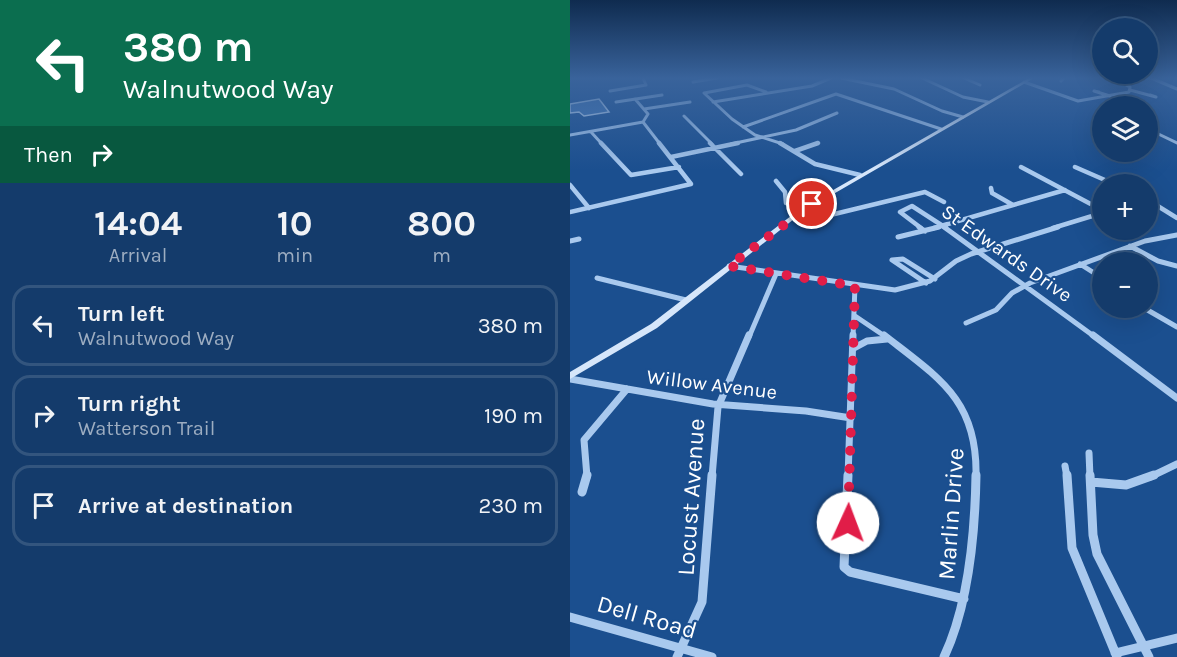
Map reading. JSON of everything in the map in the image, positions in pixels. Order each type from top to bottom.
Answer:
[{"type":"main road","points":[[570,377],[646,331],[802,210],[977,109]]},
{"type":"street","points":[[570,135],[643,122],[648,116],[644,109]]},
{"type":"street","points":[[721,109],[742,127],[761,138],[795,151],[812,163],[860,175]]},
{"type":"street","points":[[742,127],[794,109]]},
{"type":"street","points":[[880,109],[941,129]]},
{"type":"street","points":[[937,109],[963,117]]},
{"type":"street","points":[[671,157],[716,149],[801,128],[837,113]]},
{"type":"street","points":[[684,116],[741,174]]},
{"type":"street","points":[[570,212],[689,186],[691,182],[643,122]]},
{"type":"street","points":[[591,132],[631,175],[679,167]]},
{"type":"street","points":[[1158,134],[1176,142]]},
{"type":"street","points":[[795,151],[818,143]]},
{"type":"street","points":[[1021,167],[1092,206]]},
{"type":"street","points":[[1075,167],[1092,174]]},
{"type":"street","points":[[776,182],[784,192],[786,203],[818,218],[925,192],[944,202]]},
{"type":"street","points":[[570,185],[589,208]]},
{"type":"street","points":[[991,188],[992,193],[1013,205]]},
{"type":"street","points":[[898,237],[1065,190]]},
{"type":"street","name":"St Edwards Drive","points":[[925,231],[900,212],[912,206],[958,235],[1177,398]]},
{"type":"street","points":[[1158,206],[1177,218]]},
{"type":"street","points":[[729,266],[895,290],[935,279],[960,259],[1092,215]]},
{"type":"street","points":[[966,323],[996,310],[1026,285],[1154,238],[1177,235]]},
{"type":"street","points":[[570,241],[579,238]]},
{"type":"street","points":[[1130,246],[1158,261],[1177,266]]},
{"type":"street","points":[[926,283],[892,260],[903,259],[935,279]]},
{"type":"street","points":[[1080,264],[1092,272]]},
{"type":"street","name":"Locust Avenue","points":[[679,653],[695,621],[705,583],[718,405],[776,274]]},
{"type":"street","points":[[597,278],[686,300]]},
{"type":"street","points":[[855,286],[844,567],[850,572],[964,599]]},
{"type":"street","name":"Marlin Drive","points":[[855,316],[931,370],[951,390],[969,418],[976,437],[978,464],[964,599],[960,625],[944,657]]},
{"type":"street","points":[[1158,316],[1177,327]]},
{"type":"street","points":[[854,348],[872,340],[889,339]]},
{"type":"street","name":"Willow Avenue","points":[[570,377],[718,405],[806,411],[851,418]]},
{"type":"street","points":[[582,492],[587,477],[584,440],[627,389]]},
{"type":"street","points":[[1089,453],[1093,535],[1097,554],[1145,651]]},
{"type":"street","points":[[1091,482],[1110,487],[1127,486],[1177,464]]},
{"type":"street","points":[[1065,466],[1070,489],[1072,548],[1118,654],[1145,651],[1177,638]]},
{"type":"street","name":"Dell Road","points":[[570,617],[679,653],[712,657]]},
{"type":"building","points":[[570,109],[606,109],[609,112],[584,116],[579,112],[570,113]]},
{"type":"route","points":[[812,204],[786,221],[729,266],[855,286],[848,523]]}]
